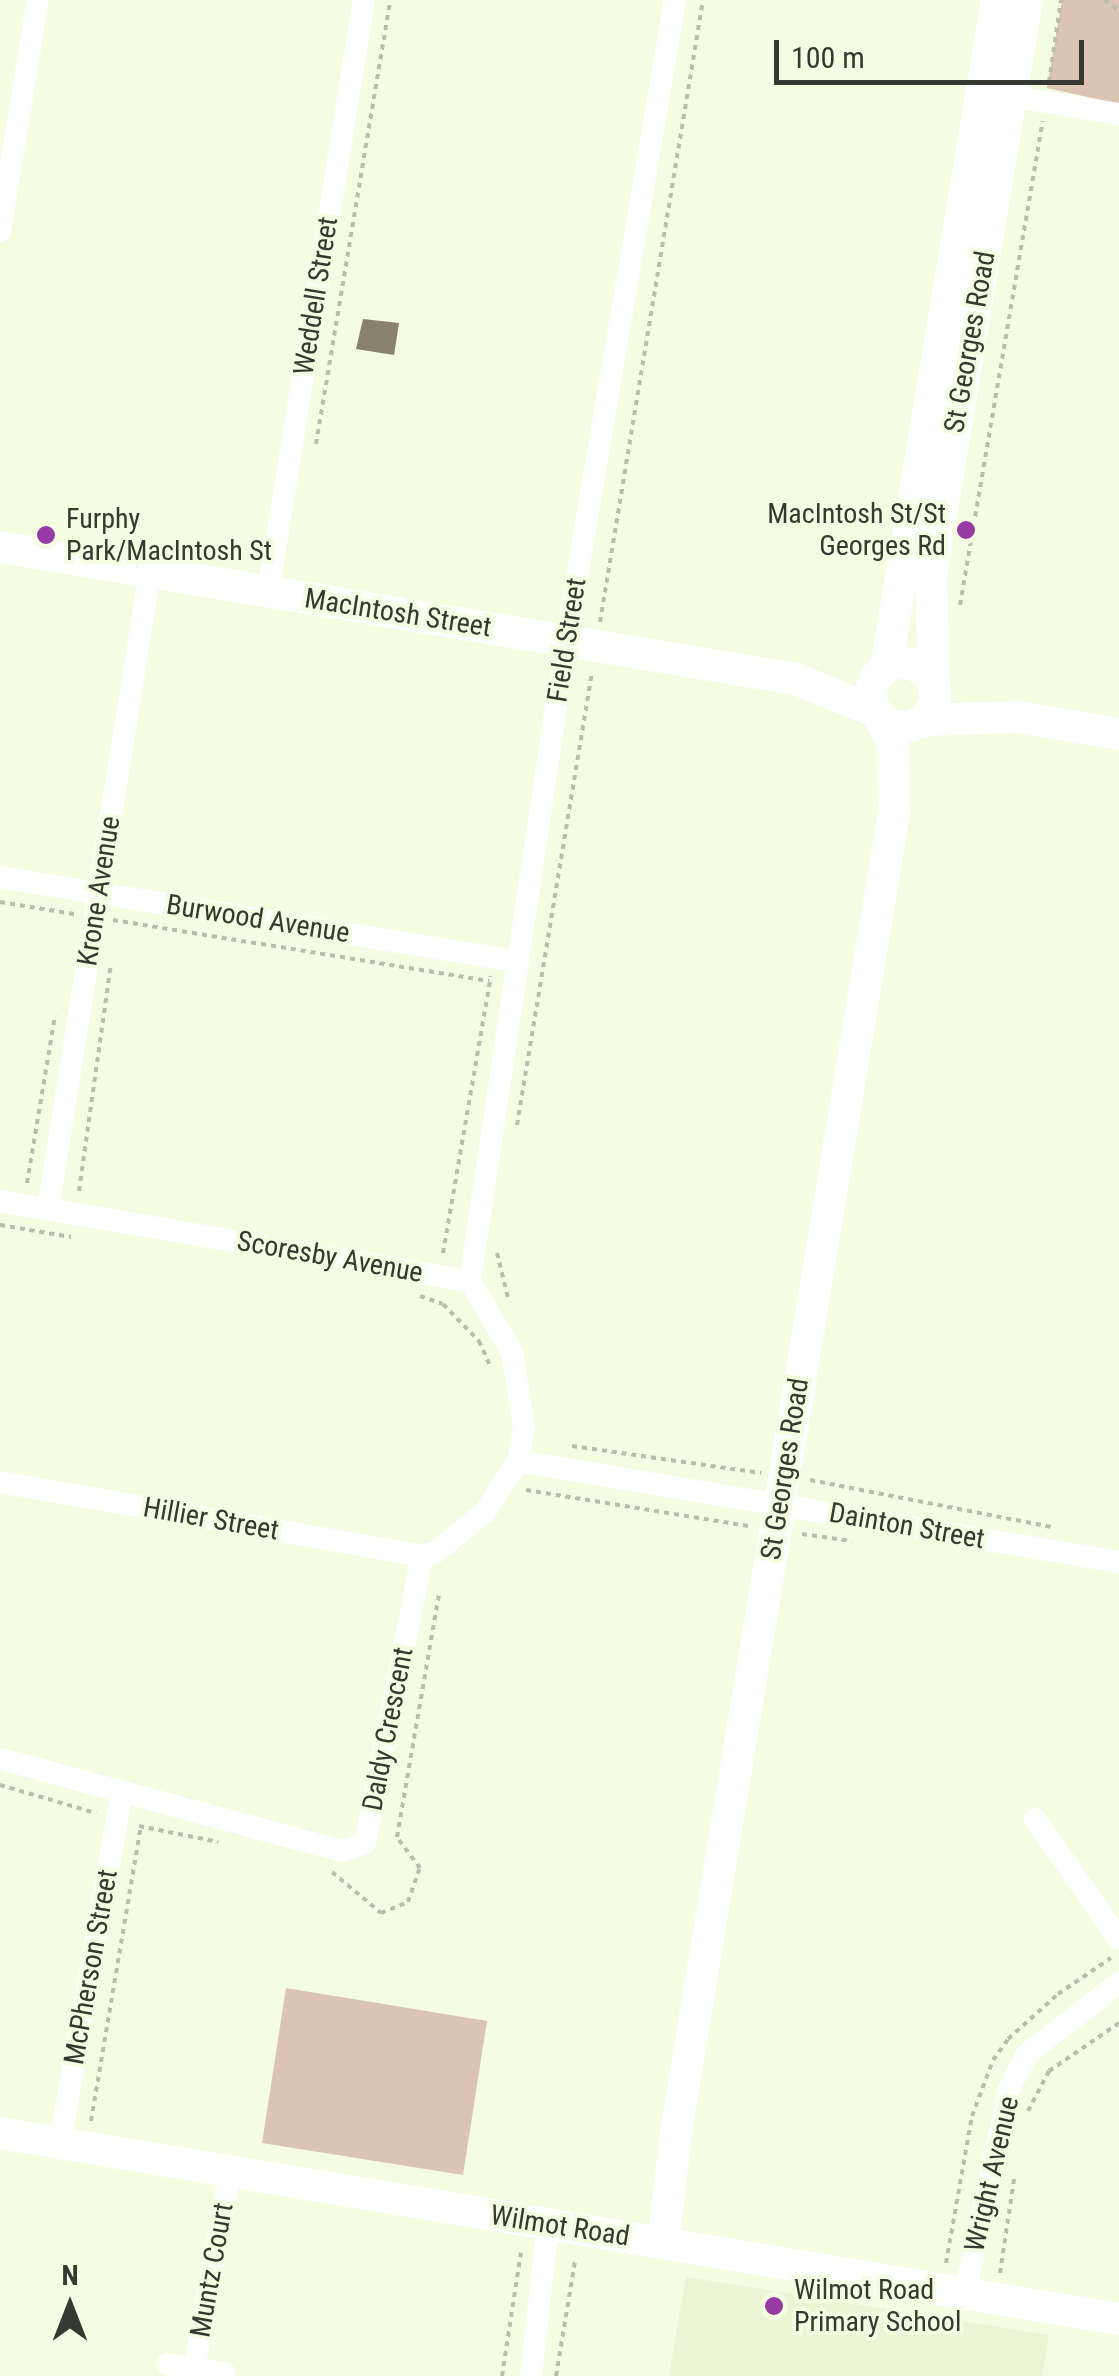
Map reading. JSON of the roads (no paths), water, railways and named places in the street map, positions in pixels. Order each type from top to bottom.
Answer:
[{"type":"street","points":[[0,231],[38,0]]},
{"type":"street","name":"Weddell Street","points":[[268,592],[364,0]]},
{"type":"street","name":"Field Street","points":[[470,1282],[503,972],[581,644],[675,0]]},
{"type":"street","name":"St Georges Road","points":[[997,93],[998,0]]},
{"type":"street","name":"St Georges Road","points":[[884,670],[944,412],[997,93],[1027,0]]},
{"type":"street","points":[[997,93],[1119,114]]},
{"type":"street","name":"St Georges Road","points":[[934,687],[931,575],[944,412]]},
{"type":"street","name":"MacIntosh Street","points":[[0,547],[796,679],[877,714]]},
{"type":"street","name":"Krone Avenue","points":[[50,1198],[150,572]]},
{"type":"street","points":[[1017,717],[895,726],[877,714],[872,686],[884,670],[914,665],[934,687],[1017,717],[1119,734]]},
{"type":"street","name":"MacIntosh Street","points":[[796,679],[884,670]]},
{"type":"street","points":[[923,721],[934,706],[934,687]]},
{"type":"street","name":"St Georges Road","points":[[877,714],[893,742],[894,812]]},
{"type":"street","name":"St Georges Road","points":[[655,2242],[894,812],[923,721]]},
{"type":"street","name":"Burwood Avenue","points":[[0,877],[503,972]]},
{"type":"street","name":"Scoresby Avenue","points":[[0,1201],[50,1198],[470,1282]]},
{"type":"street","points":[[422,1556],[438,1551],[485,1512],[524,1462],[524,1427],[512,1352],[470,1282]]},
{"type":"street","name":"Dainton Street","points":[[524,1462],[1119,1562]]},
{"type":"street","name":"Hillier Street","points":[[0,1482],[422,1556]]},
{"type":"street","name":"Daldy Crescent","points":[[0,1760],[342,1851],[366,1843],[422,1556]]},
{"type":"street","name":"McPherson Street","points":[[60,2143],[122,1792]]},
{"type":"street","points":[[1035,1820],[1119,1940]]},
{"type":"street","name":"Wright Avenue","points":[[965,2293],[1009,2089],[1027,2054],[1119,1983]]},
{"type":"street","name":"Wilmot Road","points":[[0,2133],[1119,2319]]},
{"type":"street","name":"Muntz Court","points":[[194,2369],[230,2171]]},
{"type":"street","points":[[531,2376],[555,2225]]},
{"type":"street","name":"Muntz Court","points":[[168,2364],[224,2373]]},
{"type":"place","name":"MacIntosh St/St Georges Rd","points":[[966,530]]},
{"type":"place","name":"Furphy Park/MacIntosh St","points":[[46,535]]},
{"type":"place","name":"Wilmot Road Primary School","points":[[774,2306]]}]
